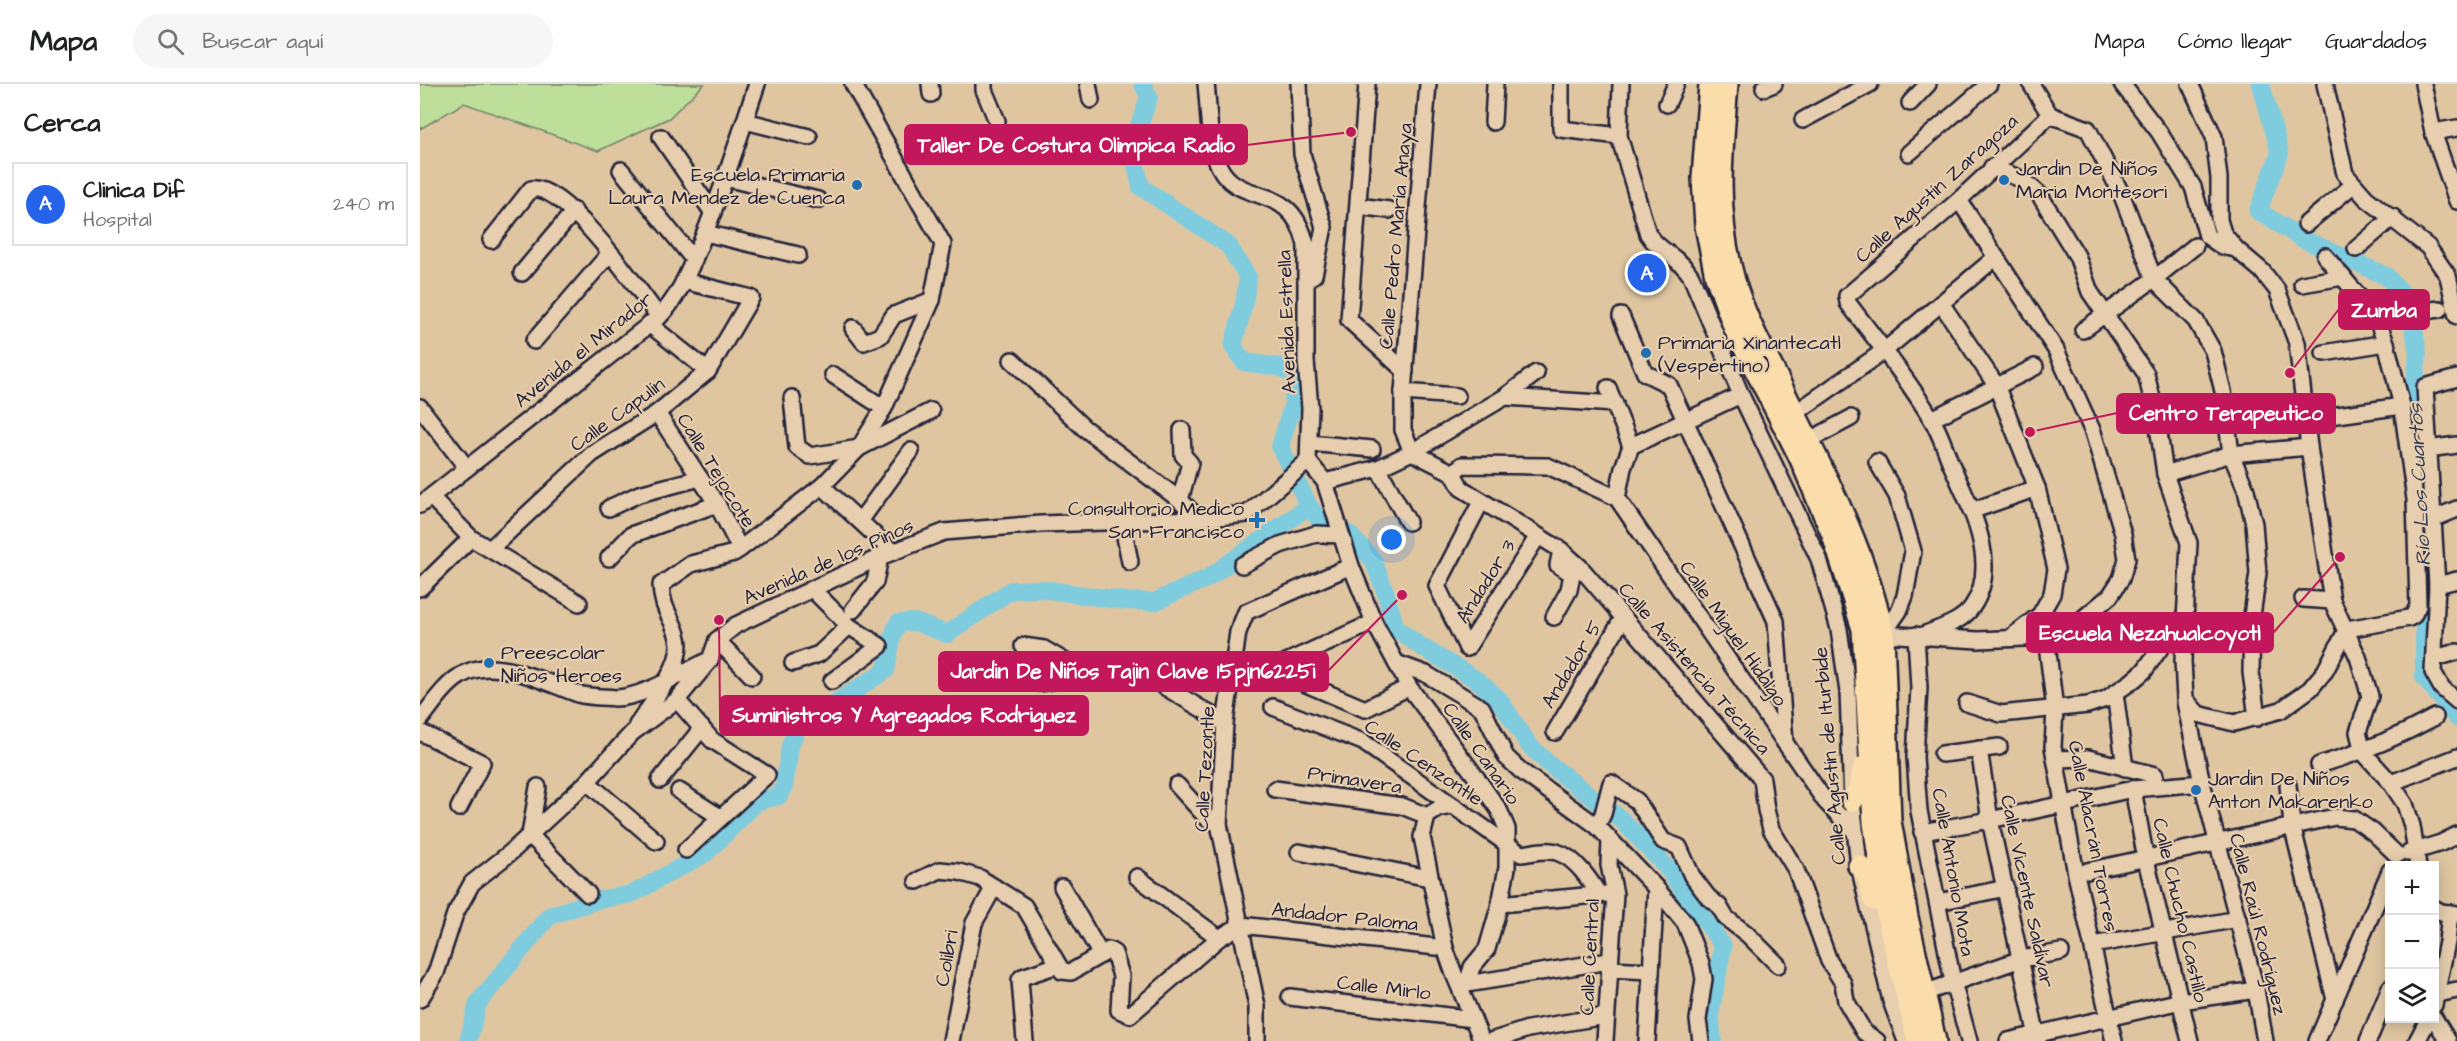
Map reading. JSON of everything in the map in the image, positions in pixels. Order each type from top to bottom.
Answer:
[{"type":"highway","points":[[1710,84],[1703,177],[1706,226],[1716,276],[1735,329],[1737,358],[1800,457],[1833,536],[1863,629],[1874,823],[1888,920],[1916,998],[1935,1041]]},
{"type":"highway","points":[[1727,84],[1719,179],[1722,226],[1732,272],[1751,324],[1850,526],[1880,617],[1883,634],[1890,821],[1916,998],[1918,1041]]},
{"type":"highway","points":[[1852,801],[1863,778],[1869,733]]},
{"type":"highway","points":[[1859,866],[1867,873],[1898,986],[1916,998]]},
{"type":"street","name":"Avenida el Mirador","points":[[425,501],[654,320],[671,304],[694,260],[713,213],[757,84]]},
{"type":"street","points":[[420,999],[435,973],[455,914],[472,883],[530,835],[587,782],[632,733],[667,679],[680,649],[678,635],[662,601],[661,585],[691,564],[734,553],[822,486],[859,448],[884,408],[932,300],[943,244],[853,84]]},
{"type":"street","points":[[984,84],[984,90],[997,121]]},
{"type":"street","points":[[1088,84],[1091,100]]},
{"type":"street","name":"Avenida Estrella","points":[[1206,84],[1212,138],[1218,165],[1235,185],[1277,201],[1292,213],[1302,230],[1306,245],[1308,461]]},
{"type":"street","points":[[1299,84],[1302,154],[1324,227],[1314,275],[1306,280]]},
{"type":"street","points":[[1367,84],[1349,320],[1405,370]]},
{"type":"street","name":"Calle Pedro María Anaya","points":[[1412,452],[1403,430],[1403,392],[1428,84]]},
{"type":"street","points":[[1493,122],[1495,84]]},
{"type":"street","points":[[1561,84],[1561,129],[1619,136]]},
{"type":"street","name":"Calle Agustín de Iturbide","points":[[1621,84],[1619,136],[1647,234],[1654,245],[1687,269],[1737,358],[1741,395],[1819,559],[1839,629],[1848,692],[1852,801],[1859,866],[1891,1000],[1906,1041]]},
{"type":"street","points":[[1667,104],[1676,84]]},
{"type":"street","points":[[1803,120],[1870,84]]},
{"type":"street","points":[[1910,103],[1928,84]]},
{"type":"street","points":[[1909,153],[1989,84]]},
{"type":"street","points":[[2031,84],[2050,115],[2088,129],[2121,193],[2154,279],[2196,321],[2213,351],[2223,391],[2231,454],[2246,490],[2254,524],[2258,573],[2252,616],[2251,672],[2257,718]]},
{"type":"street","points":[[2122,84],[2159,132],[2193,187],[2207,236],[2220,246],[2236,249]]},
{"type":"street","points":[[2190,84],[2214,137],[2219,178],[2219,220],[2223,233],[2236,249],[2262,271],[2277,290],[2297,343],[2309,447],[2332,601],[2347,629],[2370,696],[2358,732],[2363,752],[2391,783],[2405,804],[2417,859]]},
{"type":"street","points":[[2325,84],[2345,174],[2366,198],[2393,217],[2428,247],[2448,276],[2457,316]]},
{"type":"street","points":[[2423,84],[2433,132],[2452,170],[2457,201]]},
{"type":"street","name":"Calle Agustín Zaragoza","points":[[1884,351],[1848,303],[1849,292],[1959,200],[2050,115]]},
{"type":"street","points":[[745,121],[809,137]]},
{"type":"street","points":[[2433,132],[2457,128]]},
{"type":"street","points":[[661,137],[713,213]]},
{"type":"street","name":"Calle Raúl Rodríguez","points":[[1992,167],[2023,180],[2039,194],[2077,256],[2090,292],[2146,374],[2157,419],[2165,474],[2189,543],[2183,661],[2185,699],[2202,783],[2256,990],[2265,1041]]},
{"type":"street","points":[[621,170],[694,260]]},
{"type":"street","points":[[725,178],[818,200]]},
{"type":"street","points":[[2306,224],[2353,185]]},
{"type":"street","points":[[491,240],[531,189],[541,189],[574,212],[610,253],[654,320],[708,371]]},
{"type":"street","points":[[1883,634],[1978,640],[2046,637],[2074,626],[2110,596],[2121,579],[2127,559],[2123,534],[2093,432],[2056,350],[1959,200]]},
{"type":"street","points":[[1358,206],[1389,210]]},
{"type":"street","points":[[522,273],[574,212]]},
{"type":"street","points":[[2356,249],[2393,217]]},
{"type":"street","points":[[705,233],[798,255]]},
{"type":"street","points":[[2083,330],[2105,316],[2195,246]]},
{"type":"street","points":[[534,341],[610,253]]},
{"type":"street","points":[[2325,256],[2376,317],[2386,343],[2402,406],[2415,499],[2418,606],[2416,612],[2409,618],[2347,629]]},
{"type":"street","points":[[1794,414],[1884,351],[1995,258]]},
{"type":"street","points":[[2302,284],[2343,277]]},
{"type":"street","name":"Calle Capulín","points":[[490,549],[592,454],[657,413],[708,371],[751,298],[684,281]]},
{"type":"street","points":[[853,328],[864,342],[880,336],[894,315],[932,300]]},
{"type":"street","points":[[1941,303],[1996,385],[2037,488],[2056,569],[2052,594],[2040,615],[2010,638]]},
{"type":"street","points":[[2376,317],[2434,310]]},
{"type":"street","points":[[1621,316],[1645,373],[1669,385],[1776,621],[1785,743]]},
{"type":"street","points":[[2324,353],[2386,343]]},
{"type":"street","points":[[1884,351],[1932,419],[1971,511],[1981,544],[1984,575],[1980,593],[1972,608],[1959,620],[1919,636]]},
{"type":"street","points":[[1012,360],[1084,428],[1180,500],[1199,519]]},
{"type":"street","points":[[1932,419],[2035,367]]},
{"type":"street","points":[[1308,461],[1325,482],[1378,468],[1412,452],[1505,397],[1536,373]]},
{"type":"street","points":[[833,375],[884,408]]},
{"type":"street","points":[[2457,378],[2425,387],[2438,585],[2433,672],[2442,688],[2457,701]]},
{"type":"street","points":[[1412,452],[1453,473],[1462,465],[1548,466],[1617,498],[1623,468],[1631,446],[1608,388]]},
{"type":"street","points":[[1403,392],[1457,396]]},
{"type":"street","points":[[1631,446],[1741,395]]},
{"type":"street","points":[[1505,397],[1615,404]]},
{"type":"street","points":[[792,398],[797,447],[810,456],[859,448],[931,411]]},
{"type":"street","points":[[420,406],[467,468]]},
{"type":"street","points":[[2330,416],[2402,406]]},
{"type":"street","name":"Calle Tejocote","points":[[657,413],[717,504],[740,549]]},
{"type":"street","points":[[1809,441],[1851,418]]},
{"type":"street","points":[[1180,500],[1190,463],[1183,455],[1182,430]]},
{"type":"street","points":[[1309,443],[1372,449]]},
{"type":"street","points":[[2428,449],[2457,445]]},
{"type":"street","points":[[2165,474],[2231,454],[2309,447]]},
{"type":"street","points":[[860,521],[911,451]]},
{"type":"street","name":"Avenida de los Pinos","points":[[717,640],[736,625],[886,554],[944,532],[1041,524],[1199,519],[1246,514],[1308,461]]},
{"type":"street","points":[[1877,462],[1897,496],[1913,551],[1905,596],[1899,611],[1883,634]]},
{"type":"street","points":[[1378,468],[1408,522]]},
{"type":"street","name":"Calle Asistencia Técnica","points":[[1453,473],[1461,488],[1561,550],[1580,567],[1762,779],[1771,829],[1797,870],[1829,961],[1843,983],[1846,1002],[1864,1032],[1877,1041]]},
{"type":"street","points":[[609,508],[639,494],[700,478]]},
{"type":"street","name":"Calle Canario","points":[[1325,482],[1351,566],[1374,622],[1409,687],[1499,810],[1507,829],[1509,846],[1500,904],[1486,949],[1472,967],[1464,986]]},
{"type":"street","points":[[822,486],[860,521],[886,554],[875,582],[853,610]]},
{"type":"street","points":[[1971,511],[2037,488]]},
{"type":"street","name":"Calle Miguel Hidalgo","points":[[1617,498],[1825,801],[1854,831]]},
{"type":"street","points":[[425,501],[471,538],[579,603]]},
{"type":"street","name":"Andador 3","points":[[1481,501],[1437,586],[1467,648],[1538,536]]},
{"type":"street","points":[[609,558],[631,536],[717,504]]},
{"type":"street","points":[[2433,519],[2457,509]]},
{"type":"street","points":[[1122,521],[1130,562]]},
{"type":"street","points":[[1242,565],[1280,545],[1316,534],[1341,535]]},
{"type":"street","points":[[420,588],[471,538]]},
{"type":"street","points":[[1554,617],[1569,590],[1572,574],[1558,565],[1561,550]]},
{"type":"street","name":"Calle Tezontle","points":[[1257,1041],[1257,1006],[1219,824],[1225,723],[1238,632],[1246,612],[1351,566]]},
{"type":"street","points":[[2438,585],[2457,580]]},
{"type":"street","points":[[812,589],[849,626],[880,646],[832,681]]},
{"type":"street","points":[[2303,599],[2332,601]]},
{"type":"street","name":"Andador 5","points":[[1555,732],[1623,618]]},
{"type":"street","points":[[1967,704],[2001,714],[2088,705],[2106,699],[2144,671],[2185,618]]},
{"type":"street","points":[[1374,622],[1271,669],[1365,709],[1409,687]]},
{"type":"street","points":[[793,663],[819,654],[849,626]]},
{"type":"street","points":[[2185,699],[2198,714],[2234,723],[2281,710],[2310,690],[2325,671],[2347,629]]},
{"type":"street","name":"Calle Antonio Mota","points":[[1919,636],[1915,757],[1922,832],[1953,982],[1970,1041]]},
{"type":"street","name":"Calle Alacrán Torres","points":[[2046,637],[2055,709],[2053,747],[2055,759],[2076,874],[2114,1041]]},
{"type":"street","points":[[632,733],[677,700],[710,660],[717,640],[752,676]]},
{"type":"street","points":[[1023,646],[1044,649],[1088,675]]},
{"type":"street","points":[[2435,658],[2457,652]]},
{"type":"street","points":[[420,720],[445,689],[461,675],[483,668],[516,672],[580,695],[617,698],[643,693],[667,679],[710,660]]},
{"type":"street","points":[[1396,663],[1433,678],[1482,708],[1506,757],[1521,771],[1600,820],[1610,840],[1656,888],[1684,923],[1701,963],[1704,979],[1698,1020],[1701,1041]]},
{"type":"street","points":[[1040,683],[1088,675],[1155,681],[1225,723]]},
{"type":"street","points":[[2115,693],[2125,768]]},
{"type":"street","points":[[677,700],[712,740],[767,775],[686,850]]},
{"type":"street","name":"Calle Cenzontle","points":[[1273,707],[1363,742],[1521,854],[1551,851],[1561,853],[1593,885],[1599,895]]},
{"type":"street","points":[[2319,765],[2363,752],[2404,735],[2435,717]]},
{"type":"street","points":[[660,780],[702,728]]},
{"type":"street","points":[[420,732],[482,763],[459,808]]},
{"type":"street","points":[[1942,754],[1999,747]]},
{"type":"street","name":"Calle Vicente Saldívar","points":[[1979,748],[1990,820],[2037,1038]]},
{"type":"street","points":[[2391,783],[2457,757]]},
{"type":"street","points":[[2055,759],[2088,758],[2155,775]]},
{"type":"street","points":[[587,782],[656,841]]},
{"type":"street","points":[[1922,832],[2064,805],[2133,789],[2202,783]]},
{"type":"street","points":[[1600,820],[1611,784],[1637,801],[1663,841],[1680,847],[1692,876],[1708,897],[1719,906],[1726,918],[1747,934],[1778,965]]},
{"type":"street","points":[[1177,785],[1208,819],[1219,824]]},
{"type":"street","points":[[2288,785],[2292,825],[2335,1000]]},
{"type":"street","points":[[530,835],[538,787]]},
{"type":"street","name":"Primavera","points":[[1275,789],[1402,806],[1427,816]]},
{"type":"street","name":"Calle Chucho Castillo","points":[[2133,789],[2146,860],[2166,932],[2190,1041]]},
{"type":"street","points":[[679,792],[720,817]]},
{"type":"street","points":[[1452,806],[1438,809],[1427,816],[1422,837],[1445,948],[1454,974],[1464,986],[1482,1041]]},
{"type":"street","points":[[2088,871],[2335,817],[2354,819],[2373,832],[2394,860],[2417,859],[2457,835]]},
{"type":"street","points":[[530,835],[588,894]]},
{"type":"street","name":"Calle Central","points":[[1605,1041],[1615,894],[1609,865],[1610,840]]},
{"type":"street","points":[[1299,852],[1429,878]]},
{"type":"street","points":[[917,880],[940,870],[960,872],[980,878],[1024,906],[1062,971],[1071,972],[1109,950],[1114,953],[1121,976],[1119,1010],[1130,1015],[1219,938],[1241,925]]},
{"type":"street","points":[[1137,877],[1219,938]]},
{"type":"street","points":[[2317,1041],[2385,884]]},
{"type":"street","name":"Colibri","points":[[951,1041],[974,923],[994,887]]},
{"type":"street","points":[[1062,887],[1101,955]]},
{"type":"street","points":[[1647,1041],[1656,888]]},
{"type":"street","points":[[1938,902],[2006,888]]},
{"type":"street","points":[[1500,904],[1615,894]]},
{"type":"street","points":[[2439,910],[2454,914],[2439,985]]},
{"type":"street","points":[[2093,945],[2238,919]]},
{"type":"street","name":"Andador Paloma","points":[[1241,925],[1445,948]]},
{"type":"street","points":[[1916,998],[1953,982],[2021,959],[2061,952]]},
{"type":"street","points":[[1025,1041],[1020,980],[1022,977],[1058,965]]},
{"type":"street","points":[[1464,986],[1609,965],[1651,971]]},
{"type":"street","points":[[2008,1041],[2037,1038],[2109,1017],[2181,1001],[2256,990]]},
{"type":"street","points":[[2439,998],[2457,990]]},
{"type":"street","name":"Calle Mirlo","points":[[1290,997],[1473,1019]]},
{"type":"street","points":[[2368,1041],[2385,1000]]},
{"type":"street","points":[[1491,1041],[1528,1029],[1606,1016]]},
{"type":"street","points":[[2417,1041],[2426,1023]]},
{"type":"street","points":[[2437,1023],[2448,1041]]},
{"type":"green space","points":[[420,84],[704,84],[669,118],[598,151],[464,103],[420,129]]},
{"type":"waterway","points":[[1143,84],[1149,97],[1134,141],[1134,157],[1141,187],[1228,245],[1248,277],[1244,304],[1233,346],[1244,362],[1280,367],[1295,377],[1293,403],[1280,447],[1309,506],[1320,521],[1349,534],[1373,560],[1396,628],[1420,646],[1477,680],[1499,699],[1529,745],[1550,765],[1622,820],[1669,870],[1723,946],[1710,1015],[1713,1041]]},
{"type":"waterway","name":"Río Los Cuartos","points":[[2261,84],[2280,153],[2258,211],[2303,239],[2386,276],[2408,299],[2418,352],[2412,414],[2424,524],[2424,677],[2457,718]]},
{"type":"waterway","points":[[468,1041],[478,1003],[549,916],[597,900],[632,894],[706,853],[758,801],[779,796],[784,787],[790,746],[804,711],[834,704],[886,670],[892,638],[898,623],[915,622],[947,634],[1011,590],[1041,589],[1126,601],[1154,602],[1208,578],[1309,506]]},
{"type":"place","name":"Taller De Costura Olimpica Radio","points":[[1351,132]]},
{"type":"place","name":"Jardin De Niños Maria Montesori","points":[[2004,180]]},
{"type":"place","name":"Escuela Primaria Laura Mendez de Cuenca","points":[[857,185]]},
{"type":"place","name":"Clinica Dif","points":[[1647,273]]},
{"type":"place","name":"Primaria Xinantecatl (Vespertino)","points":[[1646,353]]},
{"type":"place","name":"Zumba","points":[[2290,373]]},
{"type":"place","name":"Centro Terapeutico","points":[[2030,432]]},
{"type":"place","name":"Consultorio Medico San Francisco","points":[[1257,520]]},
{"type":"place","name":"Escuela Nezahualcoyotl","points":[[2340,557]]},
{"type":"place","name":"Jardin De Niños Tajin Clave 15pjn6225i","points":[[1402,595]]},
{"type":"place","name":"Suministros Y Agregados Rodriguez","points":[[719,620]]},
{"type":"place","name":"Preescolar Niños Heroes","points":[[489,663]]},
{"type":"place","name":"Jardin De Niños Anton Makarenko","points":[[2196,790]]}]
